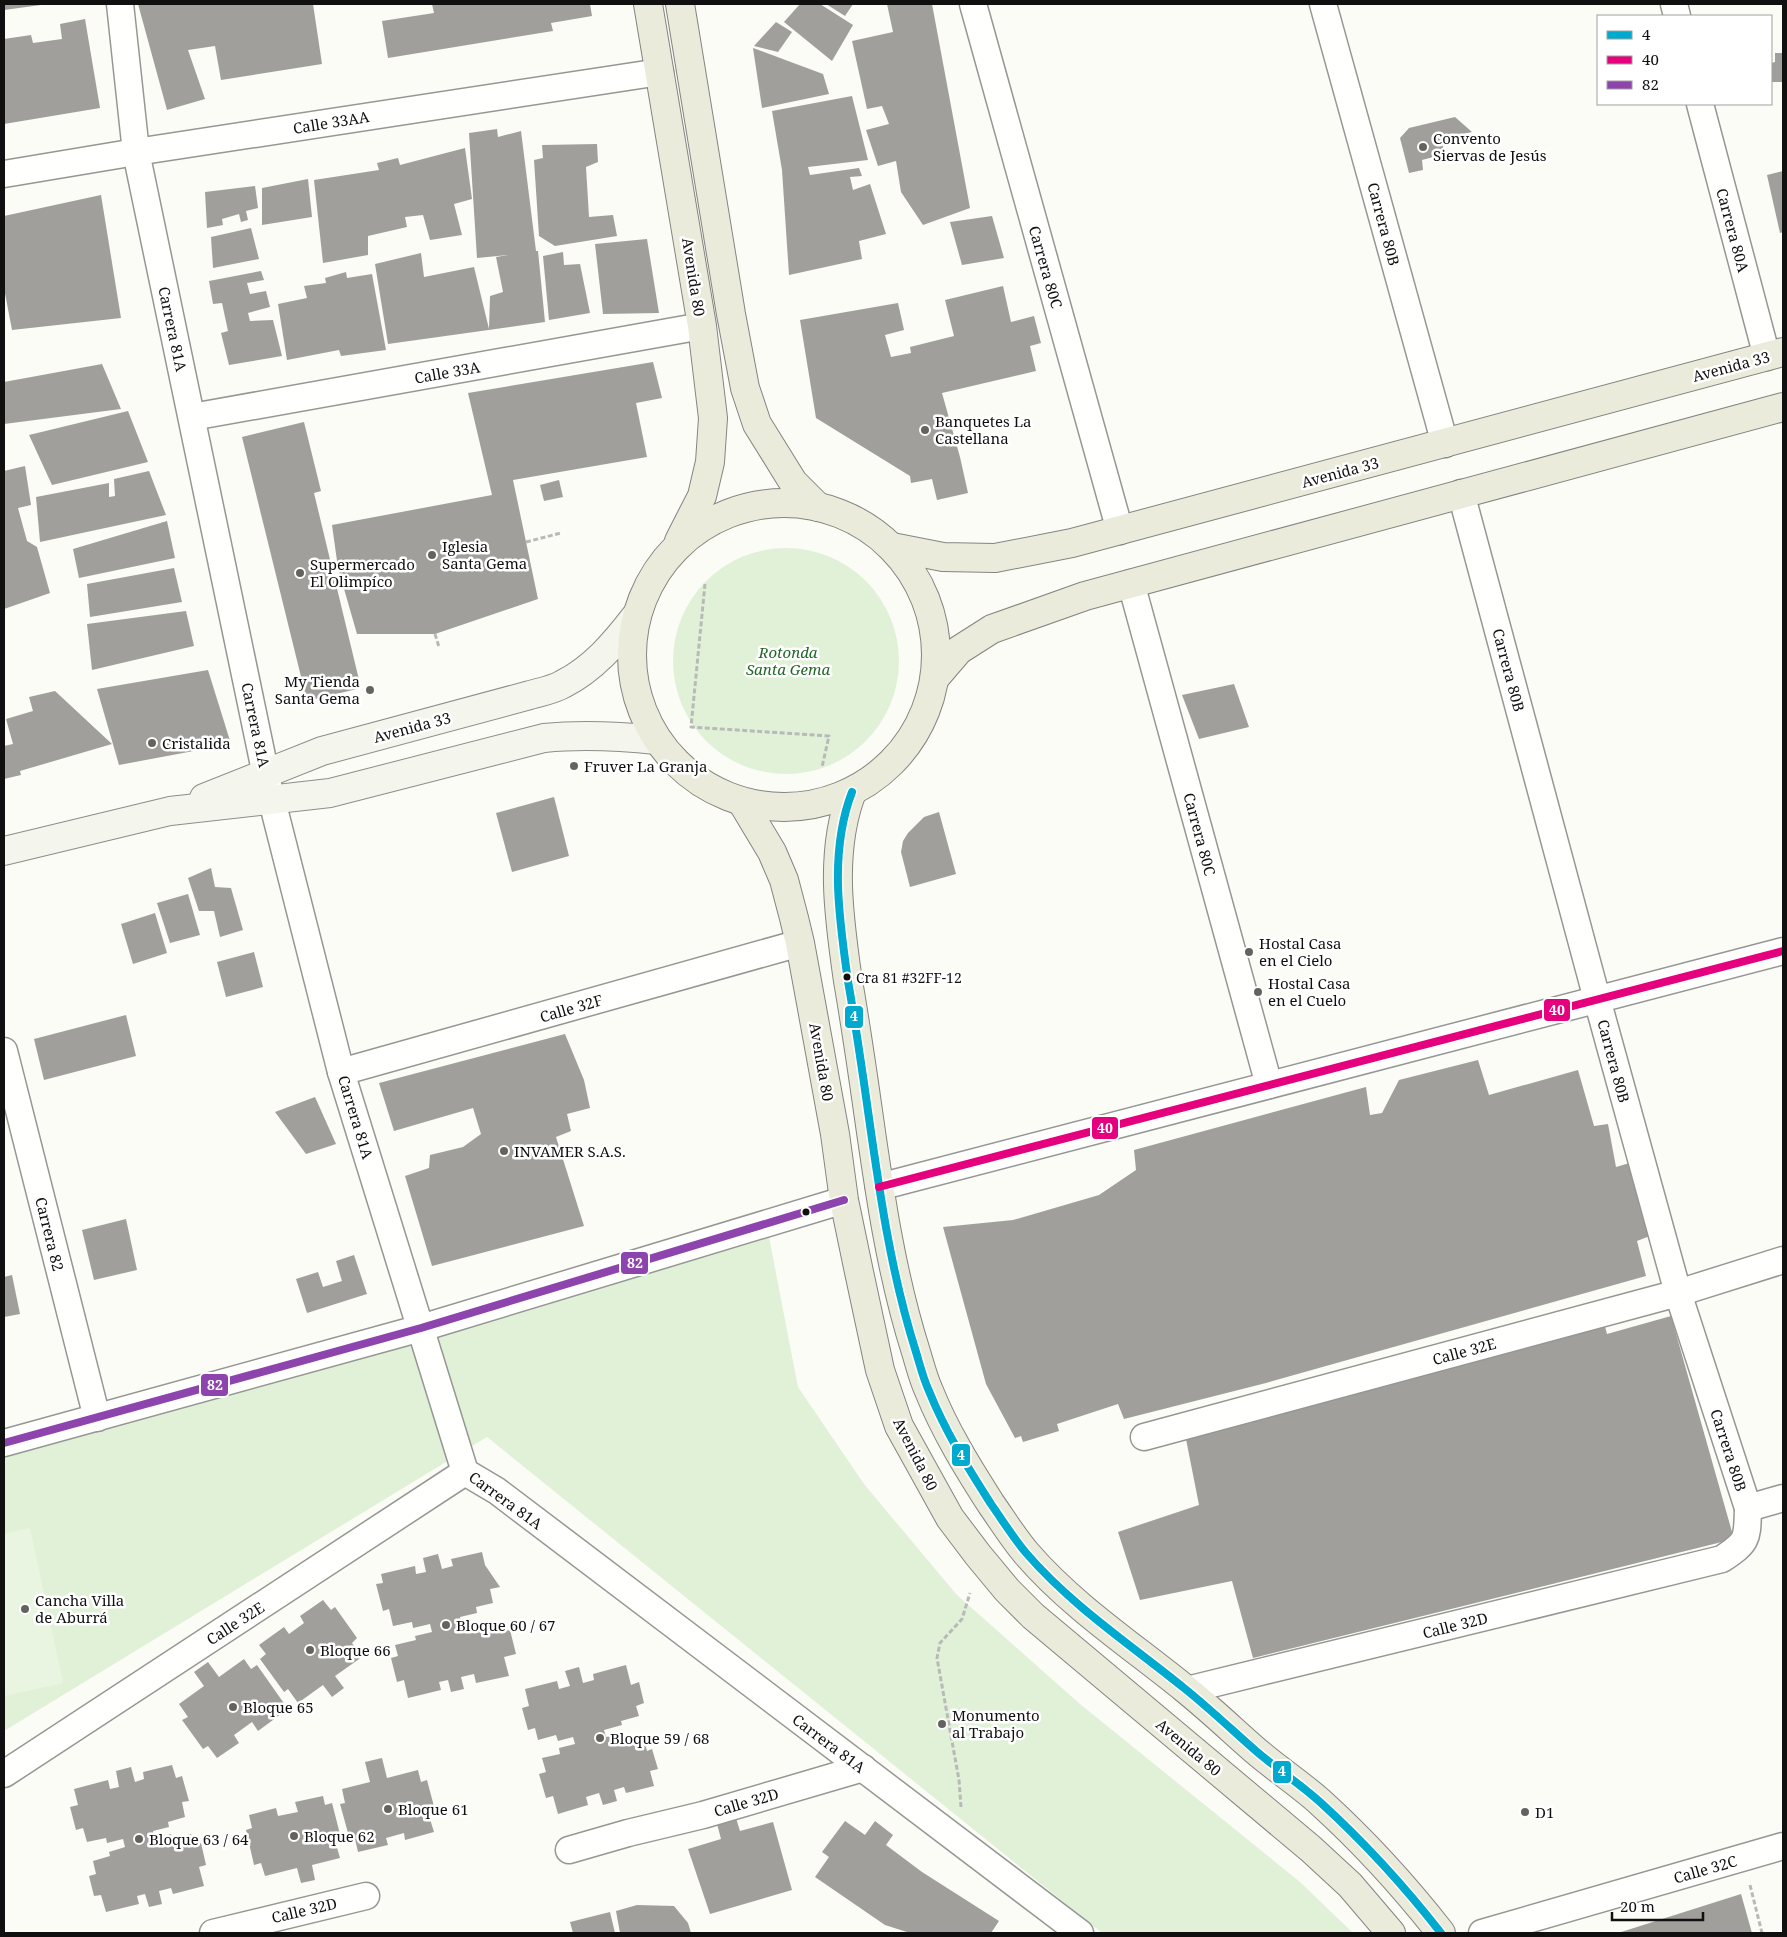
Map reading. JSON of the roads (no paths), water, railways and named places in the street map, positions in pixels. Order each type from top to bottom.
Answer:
[{"type":"main road","name":"Avenida 80","points":[[648,4],[702,326],[713,418],[710,462],[702,496],[677,546]]},
{"type":"main road","name":"Avenida 80","points":[[685,8],[730,314],[745,388],[761,431],[793,482],[818,507]]},
{"type":"main road","name":"Avenida 33","points":[[892,547],[943,557],[995,558],[1072,543],[1775,354]]},
{"type":"main road","points":[[935,678],[959,650],[992,629],[1084,596],[1783,407]]},
{"type":"main road","points":[[793,503],[818,507],[863,524],[892,547],[914,576],[929,607],[936,642],[935,678],[925,713],[908,744],[882,772],[852,792],[816,804],[779,808],[742,802],[719,794],[698,782],[680,768],[657,740],[646,722],[634,690],[630,657],[636,617],[651,579],[677,546],[710,522],[750,507],[793,503]]},
{"type":"main road","points":[[852,792],[844,813],[840,833],[837,871],[839,912],[879,1187],[894,1272],[907,1323],[927,1387],[944,1425],[970,1472],[1026,1554],[1057,1585],[1187,1690],[1259,1754],[1319,1801],[1371,1853],[1441,1933]]},
{"type":"main road","name":"Avenida 80","points":[[742,802],[772,852],[784,880],[800,943],[835,1134],[844,1200],[880,1370],[899,1426],[950,1518],[972,1548],[1033,1616],[1311,1849],[1350,1885],[1391,1933]]},
{"type":"street","name":"Carrera 81A","points":[[120,4],[136,152],[272,800],[341,1072],[465,1472],[496,1491],[1080,1933]]},
{"type":"street","name":"Carrera 80C","points":[[973,4],[1120,531]]},
{"type":"street","name":"Carrera 80B","points":[[1323,4],[1444,444]]},
{"type":"street","name":"Calle 33AA","points":[[4,174],[660,72]]},
{"type":"street","name":"Carrera 80A","points":[[1700,105],[1775,354]]},
{"type":"street","name":"Calle 33A","points":[[192,417],[702,326]]},
{"type":"street","name":"Carrera 80B","points":[[1461,493],[1678,1293],[1748,1508],[1747,1536],[1740,1548],[1722,1559]]},
{"type":"street","name":"Carrera 80C","points":[[1131,583],[1269,1085]]},
{"type":"street","name":"Avenida 33","points":[[170,811],[322,752],[562,685],[592,664],[613,646],[636,617]]},
{"type":"street","name":"Avenida 33","points":[[4,851],[170,811],[330,793],[544,738],[571,735],[602,735],[657,740]]},
{"type":"street","name":"Calle 32F","points":[[341,1072],[800,943]]},
{"type":"street","points":[[879,1187],[1783,951]]},
{"type":"street","name":"Carrera 82","points":[[4,1051],[97,1418]]},
{"type":"street","points":[[4,1443],[421,1328],[844,1200]]},
{"type":"street","name":"Calle 32E","points":[[1144,1436],[1678,1293],[1783,1260]]},
{"type":"street","name":"Calle 32E","points":[[4,1774],[465,1472]]},
{"type":"street","points":[[1748,1508],[1783,1498]]},
{"type":"street","name":"Calle 32D","points":[[1187,1690],[1722,1559]]},
{"type":"street","name":"Calle 32D","points":[[569,1850],[628,1833],[703,1815],[863,1768]]},
{"type":"street","name":"Calle 32C","points":[[1482,1933],[1783,1846]]},
{"type":"street","name":"Calle 32D","points":[[213,1933],[366,1896]]},
{"type":"place","name":"Convento Siervas de Jesús","points":[[1423,147]]},
{"type":"place","name":"Banquetes La Castellana","points":[[925,430]]},
{"type":"place","name":"Iglesia Santa Gema","points":[[432,555]]},
{"type":"place","name":"Supermercado El Olimpíco","points":[[300,573]]},
{"type":"place","name":"My Tienda Santa Gema","points":[[370,690]]},
{"type":"place","name":"Cristalida","points":[[152,743]]},
{"type":"place","name":"Fruver La Granja","points":[[574,766]]},
{"type":"place","name":"Hostal Casa en el Cielo","points":[[1249,952]]},
{"type":"place","name":"Cra 81 #32FF-12","points":[[847,977]]},
{"type":"place","name":"Hostal Casa en el Cuelo","points":[[1258,992]]},
{"type":"place","name":"INVAMER S.A.S.","points":[[504,1151]]},
{"type":"place","name":"Cancha Villa de Aburrá","points":[[25,1609]]},
{"type":"place","name":"Bloque 60 / 67","points":[[446,1625]]},
{"type":"place","name":"Bloque 66","points":[[310,1650]]},
{"type":"place","name":"Bloque 65","points":[[233,1707]]},
{"type":"place","name":"Monumento al Trabajo","points":[[942,1724]]},
{"type":"place","name":"Bloque 59 / 68","points":[[600,1738]]},
{"type":"place","name":"Bloque 61","points":[[388,1809]]},
{"type":"place","name":"D1","points":[[1525,1812]]},
{"type":"place","name":"Bloque 62","points":[[294,1836]]},
{"type":"place","name":"Bloque 63 / 64","points":[[139,1839]]},
{"type":"park label","name":"Rotonda Santa Gema","points":[[788,660]]}]
